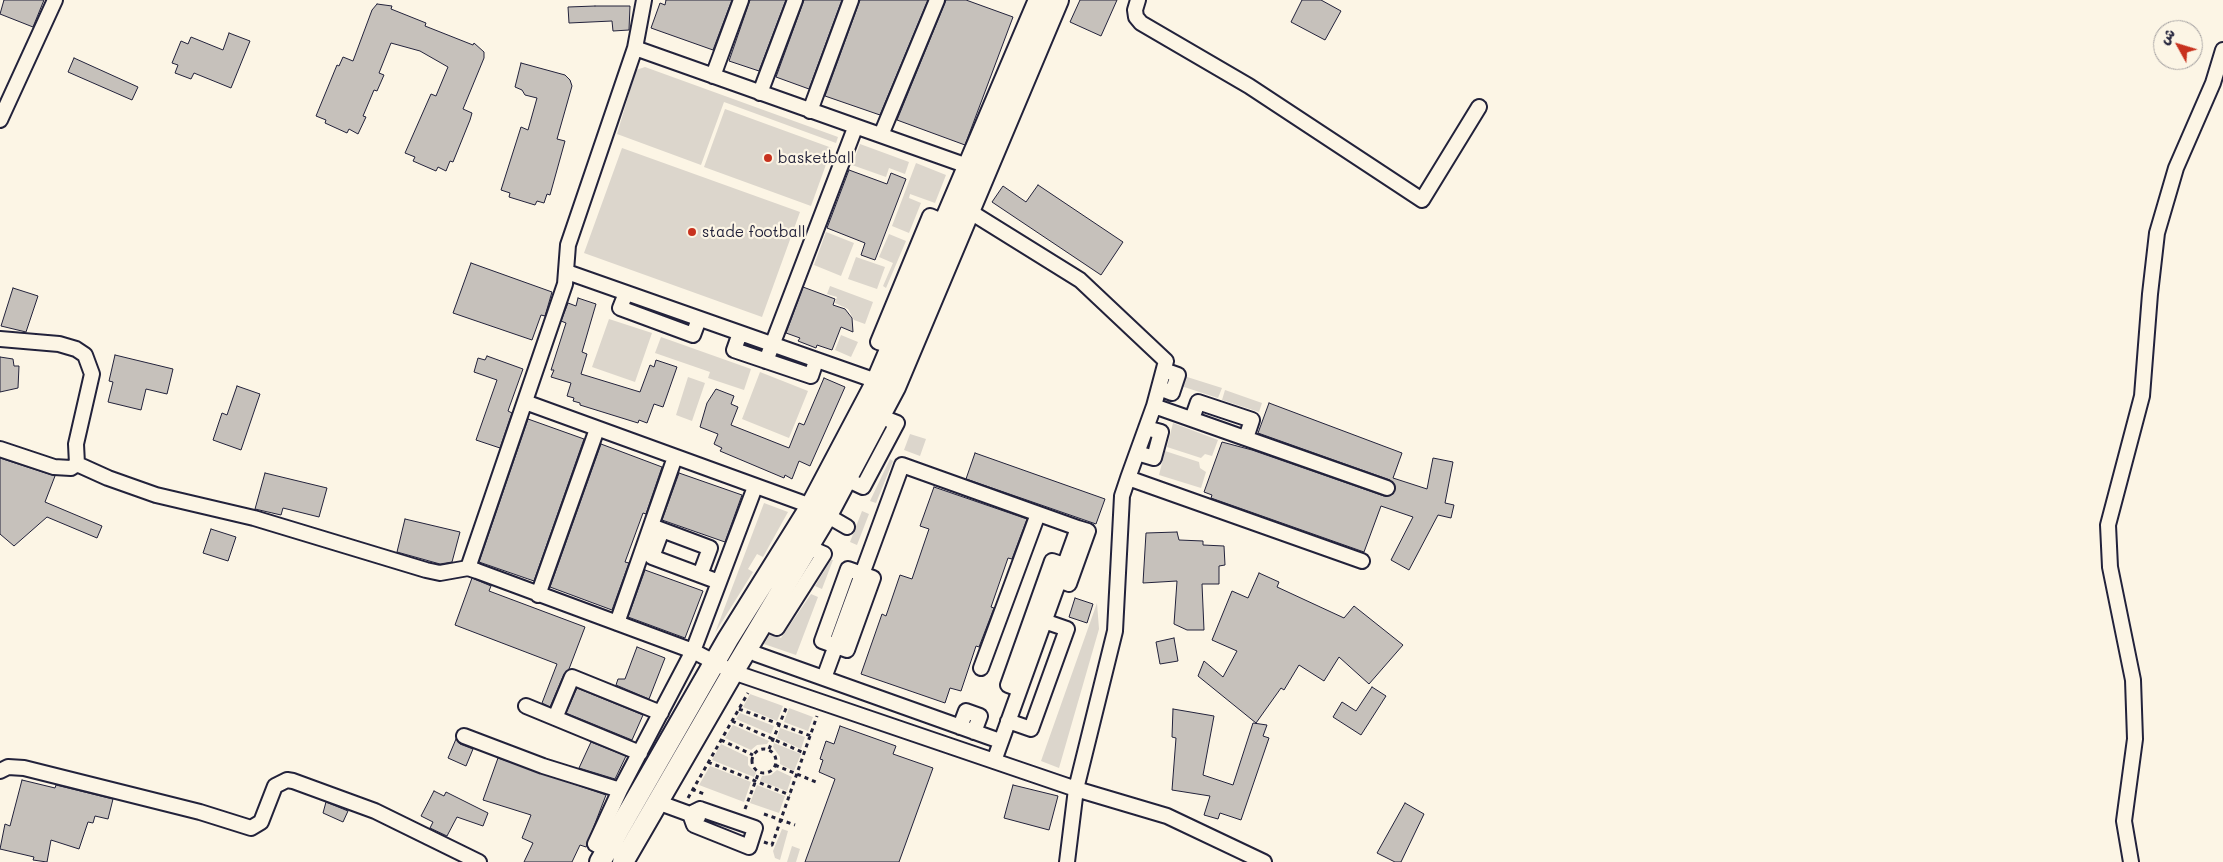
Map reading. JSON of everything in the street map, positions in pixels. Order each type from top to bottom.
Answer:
[{"type":"street","points":[[0,120],[55,0]]},
{"type":"street","points":[[468,568],[567,272],[568,245],[635,48],[644,0]]},
{"type":"street","points":[[713,76],[740,0]]},
{"type":"street","points":[[760,92],[795,0]]},
{"type":"street","points":[[810,111],[851,0]]},
{"type":"street","points":[[881,135],[937,0]]},
{"type":"street","points":[[1138,0],[1135,10],[1136,17],[1141,23],[1249,86],[1422,200],[1479,107]]},
{"type":"street","points":[[755,487],[694,651],[620,790],[595,844],[603,856],[714,663],[819,511],[846,479],[879,416],[886,385],[891,346],[944,222],[977,169],[1042,3]]},
{"type":"street","points":[[635,48],[855,128],[881,135],[977,169]]},
{"type":"street","points":[[2131,862],[2124,821],[2135,739],[2133,680],[2110,567],[2108,525],[2142,396],[2157,233],[2176,168],[2213,83],[2223,50]]},
{"type":"street","points":[[766,361],[855,128]]},
{"type":"street","points":[[623,862],[808,547],[819,511],[886,385],[970,211],[977,169]]},
{"type":"street","points":[[970,211],[1080,280],[1166,362],[1164,370],[1178,374],[1172,393],[1159,388],[1146,428],[1161,432],[1154,458],[1138,452],[1122,496],[1115,631],[1076,789],[1066,862]]},
{"type":"street","points":[[567,272],[626,292],[620,308],[693,335],[699,319],[886,385]]},
{"type":"street","points":[[740,334],[734,350],[811,376],[816,361]]},
{"type":"street","points":[[0,339],[59,344],[76,349],[86,355],[92,374],[76,444],[77,464]]},
{"type":"street","points":[[525,402],[819,511],[846,527]]},
{"type":"street","points":[[1192,419],[1198,402],[1252,420],[1246,438]]},
{"type":"street","points":[[1154,406],[1387,488]]},
{"type":"street","points":[[538,595],[598,429]]},
{"type":"street","points":[[0,449],[54,467],[71,468],[77,464]]},
{"type":"street","points":[[675,457],[656,528],[652,557],[719,582]]},
{"type":"street","points":[[77,464],[108,478],[156,494],[254,518],[426,570],[440,573],[468,568],[694,651],[733,672],[1076,789],[1167,816],[1264,862]]},
{"type":"street","points":[[862,574],[872,548],[864,545],[871,527],[878,529],[902,465],[1088,531],[1069,584],[1059,580]]},
{"type":"street","points":[[1128,478],[1362,561]]},
{"type":"street","points":[[981,668],[1038,514]]},
{"type":"street","points":[[656,528],[710,548],[700,575]]},
{"type":"street","points":[[617,623],[656,528]]},
{"type":"street","points":[[994,761],[1078,528]]},
{"type":"street","points":[[1020,689],[1008,685],[1011,676],[1052,561],[1064,565]]},
{"type":"street","points":[[848,569],[862,574],[873,578],[847,650],[822,641],[848,569]]},
{"type":"street","points":[[1008,721],[1031,729],[1067,629],[1044,621]]},
{"type":"street","points":[[824,678],[836,646]]},
{"type":"street","points":[[756,654],[960,727],[966,711],[980,716],[974,732],[1000,741]]},
{"type":"street","points":[[555,718],[572,678],[661,713]]},
{"type":"street","points":[[526,706],[640,753]]},
{"type":"street","points":[[464,736],[543,766],[620,790]]},
{"type":"street","points":[[0,771],[8,767],[24,768],[200,812],[251,828],[261,822],[275,786],[286,780],[294,781],[375,811],[479,862]]},
{"type":"street","points":[[657,802],[762,841]]},
{"type":"street","points":[[685,812],[700,809],[755,828],[762,841]]},
{"type":"path","points":[[685,812],[708,762],[749,691],[756,694]]},
{"type":"path","points":[[780,702],[795,708]]},
{"type":"path","points":[[769,750],[787,705]]},
{"type":"path","points":[[739,709],[810,736]]},
{"type":"path","points":[[762,841],[790,795],[798,774],[817,716],[810,713]]},
{"type":"path","points":[[732,721],[804,753]]},
{"type":"path","points":[[721,740],[753,755]]},
{"type":"path","points":[[759,749],[769,750],[774,754],[775,765],[767,772],[759,772],[752,764],[753,755],[759,749]]},
{"type":"path","points":[[708,762],[790,795]]},
{"type":"path","points":[[775,765],[816,782]]},
{"type":"path","points":[[740,823],[759,772]]},
{"type":"shaded area","points":[[645,67],[838,137],[836,143],[724,102],[701,165],[617,134],[636,70]]},
{"type":"shaded area","name":"basketball","points":[[725,109],[832,148],[811,206],[704,167]]},
{"type":"shaded area","points":[[860,144],[909,162],[905,174],[889,168],[886,177],[852,165]]},
{"type":"shaded area","name":"stade football","points":[[622,148],[800,212],[762,317],[584,253]]},
{"type":"shaded area","points":[[916,163],[946,175],[935,203],[910,194],[909,198],[921,203],[909,233],[892,226]]},
{"type":"shaded area","points":[[826,232],[854,243],[841,276],[814,265]]},
{"type":"shaded area","points":[[889,234],[906,241],[886,288],[883,286],[893,263],[879,257]]},
{"type":"shaded area","points":[[856,257],[885,267],[877,289],[848,279]]},
{"type":"shaded area","points":[[830,286],[873,302],[865,324],[854,320],[848,309],[835,303],[837,297],[827,294]]},
{"type":"shaded area","points":[[609,319],[652,333],[635,382],[592,367]]},
{"type":"shaded area","points":[[841,335],[858,342],[851,357],[835,350]]},
{"type":"shaded area","points":[[661,337],[751,369],[744,390],[708,378],[710,372],[655,353]]},
{"type":"shaded area","points":[[760,372],[808,391],[789,438],[742,419]]},
{"type":"shaded area","points":[[1184,376],[1222,388],[1218,398],[1181,386]]},
{"type":"shaded area","points":[[688,377],[705,383],[692,421],[676,415]]},
{"type":"shaded area","points":[[1225,390],[1262,403],[1259,412],[1222,400]]},
{"type":"shaded area","points":[[1173,423],[1218,440],[1212,456],[1205,454],[1201,458],[1167,447]]},
{"type":"shaded area","points":[[910,434],[926,439],[920,456],[904,450]]},
{"type":"shaded area","points":[[1165,451],[1199,462],[1200,468],[1206,472],[1201,488],[1159,475]]},
{"type":"shaded area","points":[[890,459],[893,461],[876,503],[870,501]]},
{"type":"shaded area","points":[[764,503],[788,512],[763,557],[757,554],[748,569],[753,572],[715,633]]},
{"type":"shaded area","points":[[862,511],[869,514],[857,545],[850,542]]},
{"type":"shaded area","points":[[831,560],[833,560],[822,589],[815,586]]},
{"type":"shaded area","points":[[811,594],[818,597],[796,655],[764,644],[770,634],[781,638]]},
{"type":"shaded area","points":[[1097,603],[1099,629],[1059,768],[1041,761]]},
{"type":"shaded area","points":[[750,694],[783,706],[777,721],[743,707]]},
{"type":"shaded area","points":[[789,708],[813,717],[808,731],[784,722]]},
{"type":"shaded area","points":[[740,713],[774,726],[771,734],[736,719]]},
{"type":"shaded area","points":[[733,725],[769,741],[767,744],[757,745],[751,750],[725,738]]},
{"type":"shaded area","points":[[780,728],[805,737],[801,749],[777,738]]},
{"type":"shaded area","points":[[774,743],[801,754],[794,771],[780,764],[780,757],[773,747]]},
{"type":"shaded area","points":[[721,744],[748,757],[748,765],[756,773],[754,777],[712,760]]},
{"type":"shaded area","points":[[710,766],[751,782],[744,802],[699,785]]},
{"type":"shaded area","points":[[777,770],[792,777],[787,791],[760,781],[762,776],[771,775]]},
{"type":"shaded area","points":[[757,785],[785,796],[779,813],[750,803]]},
{"type":"shaded area","points":[[782,829],[788,831],[780,860],[775,858],[773,851]]},
{"type":"shaded area","points":[[792,846],[800,849],[796,862],[787,862]]},
{"type":"building","points":[[4,0],[44,0],[33,27],[0,14]]},
{"type":"building","points":[[666,0],[732,0],[713,50],[651,28],[660,3],[665,5]]},
{"type":"building","points":[[750,0],[786,0],[759,71],[729,61]]},
{"type":"building","points":[[804,0],[842,0],[809,89],[776,77]]},
{"type":"building","points":[[860,0],[928,0],[880,115],[825,96]]},
{"type":"building","points":[[946,0],[966,0],[1013,17],[965,145],[897,120]]},
{"type":"building","points":[[1080,0],[1117,0],[1101,36],[1070,22]]},
{"type":"building","points":[[1302,0],[1321,0],[1341,11],[1325,40],[1291,22]]},
{"type":"building","points":[[377,4],[392,6],[391,9],[426,23],[425,26],[473,45],[474,43],[484,52],[484,58],[463,109],[472,113],[470,120],[453,162],[450,161],[446,171],[438,167],[436,171],[413,161],[415,157],[405,153],[431,94],[436,96],[448,67],[420,51],[391,43],[379,73],[384,75],[377,91],[374,90],[363,116],[366,117],[358,134],[349,129],[347,133],[325,123],[326,120],[316,116],[337,65],[339,66],[343,57],[353,61],[372,10]]},
{"type":"building","points":[[630,6],[629,30],[613,31],[612,21],[569,23],[568,7]]},
{"type":"building","points":[[229,33],[250,41],[231,88],[194,73],[191,79],[175,73],[178,65],[172,63],[181,41],[188,44],[191,37],[223,50]]},
{"type":"building","points":[[74,58],[138,87],[132,100],[68,72]]},
{"type":"building","points":[[521,63],[565,75],[570,80],[572,86],[557,139],[565,141],[550,195],[547,194],[544,203],[537,201],[535,205],[509,197],[510,193],[501,190],[521,127],[528,130],[537,98],[525,95],[522,90],[515,87]]},
{"type":"building","points":[[849,170],[887,184],[891,173],[906,179],[875,260],[861,255],[865,243],[827,228]]},
{"type":"building","points":[[1038,185],[1123,242],[1101,275],[992,202],[1003,186],[1026,202]]},
{"type":"building","points":[[471,263],[552,292],[545,316],[541,315],[532,340],[453,313]]},
{"type":"building","points":[[803,287],[835,299],[833,305],[845,309],[852,318],[853,332],[841,327],[832,350],[817,345],[816,348],[798,341],[800,338],[786,333]]},
{"type":"building","points":[[13,288],[38,296],[26,332],[1,326]]},
{"type":"building","points":[[578,298],[596,304],[582,352],[587,354],[581,374],[640,392],[650,365],[654,367],[656,360],[677,367],[663,407],[654,404],[647,423],[639,420],[638,423],[580,405],[580,403],[573,401],[574,398],[567,396],[571,383],[551,377],[554,370],[551,370],[566,323],[561,321],[568,303],[576,306]]},
{"type":"building","points":[[115,355],[173,369],[167,394],[146,389],[141,410],[108,402],[113,382],[109,381]]},
{"type":"building","points":[[487,356],[523,369],[508,411],[512,413],[500,448],[476,440],[497,380],[474,372],[478,358],[485,360]]},
{"type":"building","points":[[0,357],[13,359],[14,366],[19,366],[18,388],[0,392]]},
{"type":"building","points":[[824,378],[845,387],[810,466],[799,461],[792,479],[785,475],[784,478],[720,451],[722,448],[714,444],[718,434],[700,427],[707,403],[716,389],[734,396],[731,404],[738,407],[731,425],[789,448],[799,423],[804,425]]},
{"type":"building","points":[[237,386],[260,394],[241,450],[213,440],[222,413],[227,415]]},
{"type":"building","points":[[1269,403],[1402,453],[1393,478],[1427,489],[1433,458],[1453,462],[1445,503],[1454,505],[1451,518],[1438,515],[1409,570],[1391,560],[1413,517],[1381,506],[1364,552],[1211,498],[1212,495],[1204,492],[1222,442],[1252,450],[1384,496],[1393,494],[1395,486],[1390,480],[1258,433]]},
{"type":"building","points":[[528,419],[584,439],[534,581],[479,562]]},
{"type":"building","points":[[601,444],[662,467],[646,514],[643,513],[625,562],[629,563],[612,610],[550,587]]},
{"type":"building","points":[[975,453],[1105,499],[1096,524],[966,479]]},
{"type":"building","points":[[0,458],[55,476],[45,502],[102,526],[97,538],[47,517],[14,546],[0,534]]},
{"type":"building","points":[[265,473],[327,488],[319,517],[283,508],[281,515],[255,509]]},
{"type":"building","points":[[679,473],[742,495],[725,542],[662,520]]},
{"type":"building","points":[[934,487],[1027,519],[1012,559],[1008,558],[991,607],[994,608],[979,647],[976,646],[961,691],[950,688],[945,703],[861,674],[882,614],[886,616],[900,575],[912,579],[929,529],[920,526]]},
{"type":"building","points":[[405,519],[460,532],[452,562],[440,564],[397,552]]},
{"type":"building","points":[[211,529],[236,537],[228,561],[203,553]]},
{"type":"building","points":[[1177,532],[1179,540],[1203,541],[1203,545],[1224,546],[1225,565],[1219,566],[1219,584],[1202,584],[1204,630],[1187,630],[1174,624],[1177,581],[1143,583],[1146,533]]},
{"type":"building","points":[[645,570],[703,591],[685,638],[628,617]]},
{"type":"building","points":[[1259,573],[1279,582],[1277,587],[1344,618],[1354,606],[1403,645],[1369,684],[1339,657],[1324,681],[1299,665],[1284,690],[1281,688],[1256,723],[1198,676],[1204,661],[1223,677],[1237,651],[1212,640],[1232,591],[1248,598]]},
{"type":"building","points":[[472,578],[491,586],[489,591],[585,627],[569,669],[564,674],[550,707],[542,703],[557,664],[455,625]]},
{"type":"building","points":[[1075,598],[1093,604],[1087,623],[1069,617]]},
{"type":"building","points":[[1174,638],[1178,661],[1160,664],[1156,642]]},
{"type":"building","points":[[637,647],[665,658],[649,699],[616,685],[618,679],[625,679]]},
{"type":"building","points":[[1372,687],[1386,696],[1361,735],[1333,717],[1342,702],[1356,711]]},
{"type":"building","points":[[577,688],[643,715],[632,740],[566,713]]},
{"type":"building","points":[[1173,709],[1214,716],[1203,775],[1233,785],[1253,723],[1267,725],[1263,736],[1269,738],[1241,820],[1220,813],[1218,819],[1204,815],[1210,796],[1172,790],[1176,738],[1172,737]]},
{"type":"building","points":[[840,726],[896,746],[893,754],[933,768],[899,862],[805,862],[835,779],[819,772],[823,760],[820,759],[826,741],[834,744]]},
{"type":"building","points":[[456,739],[460,744],[473,749],[466,766],[448,758]]},
{"type":"building","points":[[591,742],[626,756],[615,779],[579,768]]},
{"type":"building","points":[[498,758],[606,795],[586,847],[580,845],[572,862],[524,862],[533,843],[522,838],[531,815],[483,800]]},
{"type":"building","points":[[22,780],[55,788],[56,785],[113,799],[108,819],[95,816],[93,823],[88,822],[79,849],[51,840],[47,862],[33,860],[34,857],[0,849],[5,824],[10,826]]},
{"type":"building","points":[[1013,785],[1058,796],[1049,830],[1004,818]]},
{"type":"building","points":[[434,791],[444,796],[446,792],[488,813],[483,826],[457,817],[447,836],[430,828],[433,822],[421,816]]},
{"type":"building","points":[[326,802],[348,811],[343,822],[323,813]]},
{"type":"building","points":[[1405,803],[1424,814],[1401,862],[1395,862],[1377,853]]},
{"type":"place","name":"basketball","points":[[768,158]]},
{"type":"place","name":"stade football","points":[[692,232]]}]
